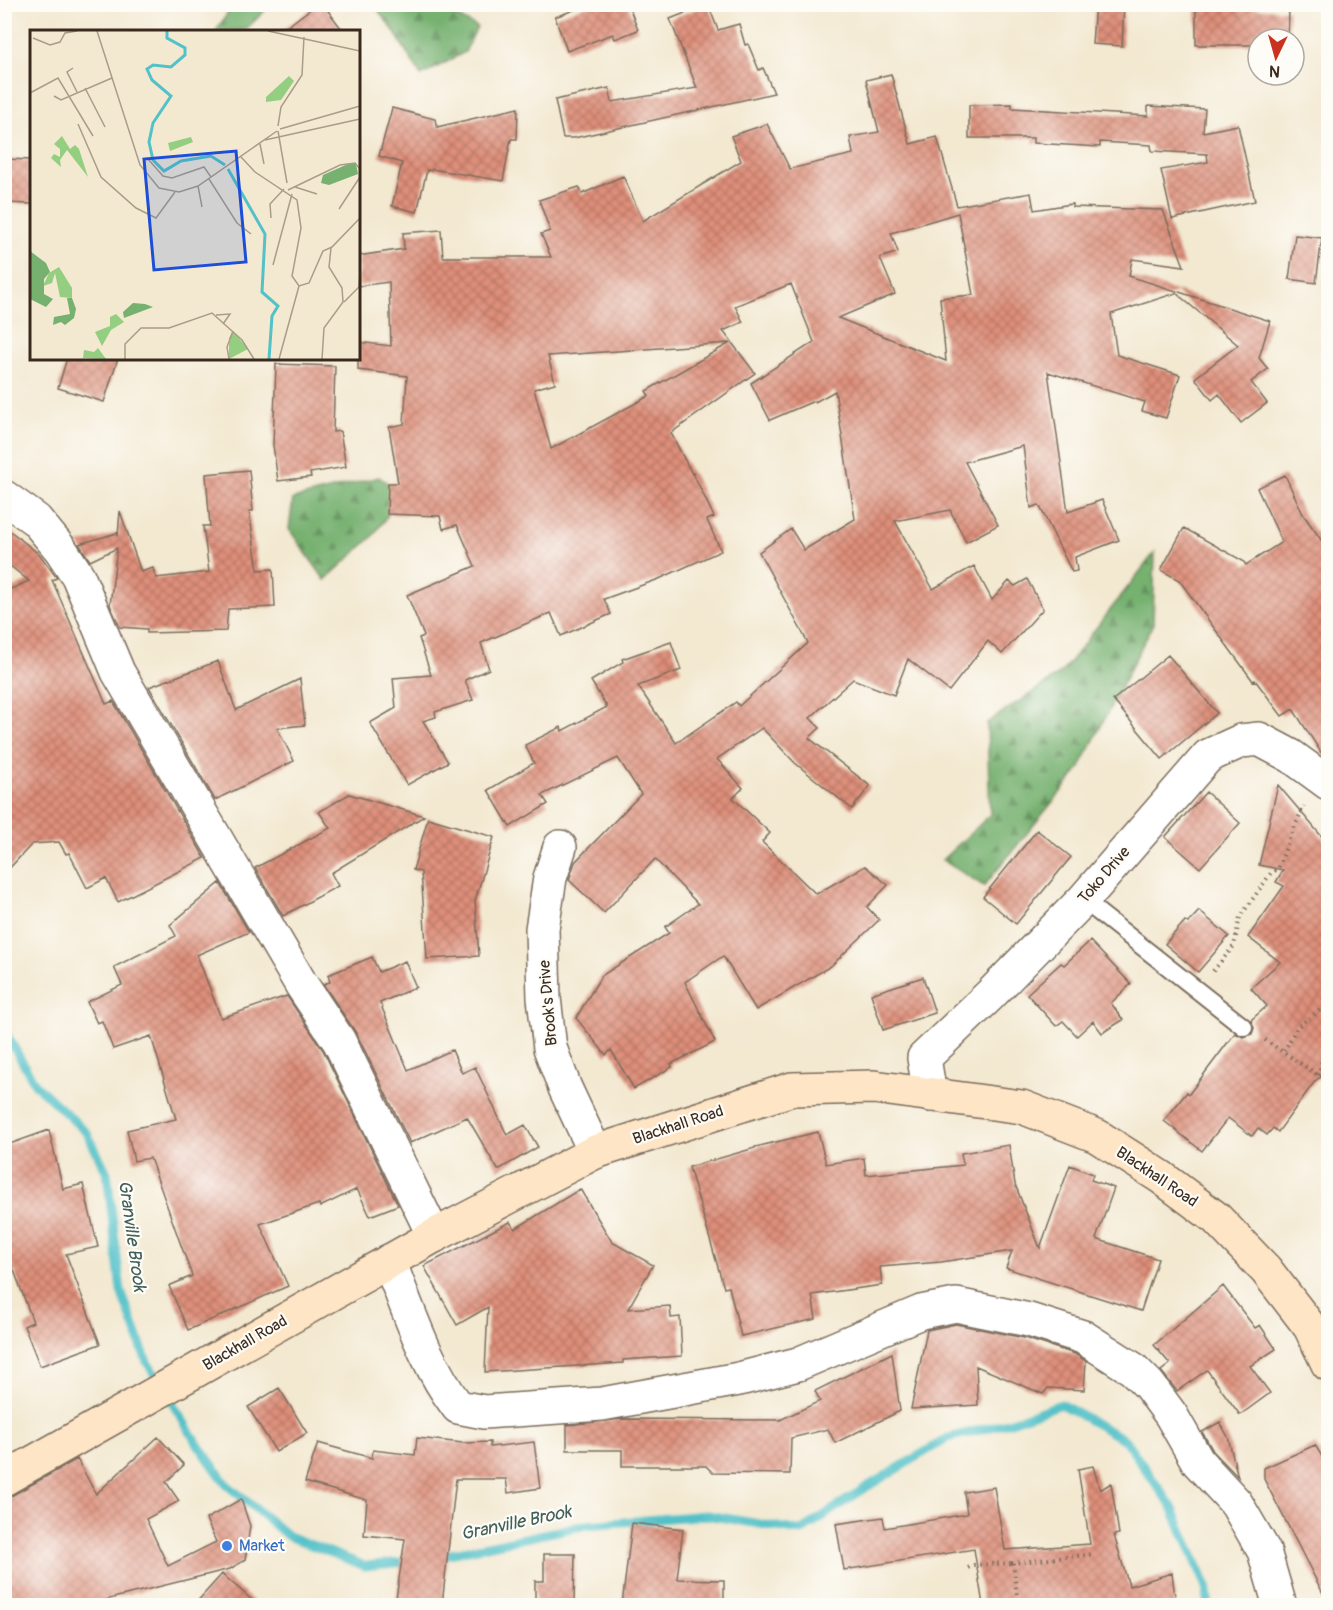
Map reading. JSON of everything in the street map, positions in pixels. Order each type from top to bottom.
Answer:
[{"type":"main road","name":"Blackhall Road","points":[[4,1479],[434,1236],[595,1152],[792,1089],[874,1087],[1022,1107],[1097,1137],[1161,1177],[1216,1218],[1266,1270],[1310,1328],[1329,1364]]},
{"type":"street","points":[[4,497],[36,520],[61,550],[78,576],[118,672],[301,984],[339,1041],[434,1236]]},
{"type":"street","name":"Toko Drive","points":[[930,1095],[924,1058],[990,995],[1083,900],[1208,756],[1241,741],[1259,740],[1291,756],[1326,782]]},
{"type":"street","name":"Brook's Drive","points":[[560,847],[550,878],[542,929],[544,998],[550,1047],[595,1152]]},
{"type":"street","points":[[389,1261],[431,1365],[443,1388],[458,1407],[484,1412],[602,1404],[739,1379],[798,1364],[921,1312],[956,1305],[1029,1320],[1083,1337],[1133,1370],[1149,1385],[1171,1415],[1198,1462],[1236,1503],[1264,1551],[1280,1605]]},
{"type":"lane","points":[[1083,900],[1244,1027]]},
{"type":"path","points":[[1196,989],[1234,946],[1240,916],[1271,873],[1278,869],[1305,804],[1313,791],[1326,782]]},
{"type":"path","points":[[1284,1051],[1297,1027],[1329,1004]]},
{"type":"path","points":[[1244,1027],[1318,1075],[1329,1078]]},
{"type":"path","points":[[1318,1075],[1321,1063],[1329,1060]]},
{"type":"path","points":[[968,1568],[982,1564],[1094,1554]]},
{"type":"path","points":[[997,1605],[1018,1604],[1013,1563]]},
{"type":"green space","points":[[233,4],[271,5],[245,30],[217,30]]},
{"type":"green space","points":[[374,5],[436,5],[477,27],[465,52],[421,76],[394,31]]},
{"type":"green space","points":[[379,477],[403,494],[372,537],[325,580],[289,529],[293,499]]},
{"type":"green space","points":[[1155,552],[1153,624],[1078,771],[984,886],[942,860],[990,815],[987,723],[1062,672]]},
{"type":"building","points":[[317,4],[323,4],[342,30],[283,30]]},
{"type":"building","points":[[590,4],[628,4],[638,30],[615,39],[613,34],[567,51],[555,17]]},
{"type":"building","points":[[708,4],[718,30],[739,24],[745,45],[748,44],[759,70],[763,68],[774,93],[574,138],[563,138],[555,100],[609,88],[612,102],[697,88],[670,19]]},
{"type":"building","points":[[1095,4],[1124,4],[1122,46],[1092,44]]},
{"type":"building","points":[[1196,4],[1226,4],[1226,7],[1289,10],[1288,27],[1246,27],[1246,45],[1196,45]]},
{"type":"building","points":[[891,74],[910,144],[937,137],[957,206],[1031,193],[1034,210],[1072,204],[1072,207],[1163,210],[1184,266],[1132,259],[1129,276],[1270,321],[1259,358],[1268,369],[1251,382],[1267,403],[1241,423],[1219,394],[1212,400],[1195,378],[1238,345],[1176,293],[1111,314],[1117,355],[1180,375],[1166,418],[1142,411],[1145,402],[1048,372],[1068,512],[1102,500],[1119,540],[1075,557],[1077,571],[1072,572],[1039,505],[1031,508],[1023,446],[965,462],[998,525],[966,542],[950,510],[895,521],[933,589],[974,566],[992,600],[1009,581],[1015,586],[1027,579],[1043,609],[1002,654],[988,641],[949,691],[908,659],[894,695],[853,679],[810,718],[820,728],[809,738],[870,786],[852,809],[795,763],[762,728],[717,759],[743,788],[733,798],[770,833],[762,842],[816,894],[865,866],[888,885],[867,907],[879,920],[831,966],[756,1010],[723,956],[685,982],[715,1042],[671,1064],[672,1067],[634,1089],[611,1050],[606,1055],[576,1018],[601,976],[669,933],[665,927],[698,904],[655,859],[604,913],[569,880],[575,862],[641,794],[618,758],[542,795],[548,804],[510,827],[488,790],[534,763],[525,745],[561,727],[562,731],[607,707],[591,681],[623,662],[622,659],[671,642],[681,670],[638,686],[676,743],[736,702],[739,706],[808,643],[759,552],[791,529],[804,550],[855,519],[835,391],[815,402],[770,420],[751,383],[814,342],[791,284],[735,306],[743,322],[723,331],[755,373],[671,433],[714,517],[707,520],[721,551],[659,579],[604,599],[611,614],[561,636],[551,613],[481,643],[489,669],[465,680],[473,700],[435,712],[436,717],[423,721],[448,762],[407,785],[370,723],[396,708],[393,678],[431,675],[419,638],[424,636],[407,595],[475,566],[457,525],[443,529],[440,516],[387,514],[388,483],[398,483],[389,427],[404,424],[407,376],[358,370],[360,342],[391,346],[389,282],[360,286],[360,256],[404,249],[403,233],[441,230],[443,257],[551,257],[541,234],[550,231],[539,200],[579,187],[582,194],[623,176],[643,221],[741,161],[731,136],[767,124],[790,169],[853,154],[850,137],[879,132],[866,80]],"holes":[[[958,213],[973,295],[940,298],[946,361],[838,318],[895,294],[880,258],[898,252],[891,233]],[[730,343],[646,391],[649,396],[551,449],[534,389],[555,383],[548,356]]]},
{"type":"building","points":[[1012,104],[1012,108],[1148,116],[1148,106],[1205,109],[1203,132],[1238,125],[1255,201],[1172,219],[1161,170],[1208,162],[1207,154],[1152,151],[1151,145],[1100,142],[1100,147],[1033,143],[1033,138],[969,138],[969,105]]},
{"type":"building","points":[[392,108],[435,119],[437,127],[518,108],[517,139],[511,139],[503,181],[427,170],[417,212],[392,206],[402,163],[379,156]]},
{"type":"building","points":[[4,159],[30,160],[30,204],[4,203]]},
{"type":"building","points":[[1295,235],[1322,238],[1316,283],[1289,279]]},
{"type":"building","points":[[66,360],[117,360],[104,402],[58,388]]},
{"type":"building","points":[[276,364],[335,366],[333,432],[340,431],[346,467],[310,473],[311,477],[278,481],[273,445]]},
{"type":"building","points":[[249,470],[253,511],[249,511],[258,570],[273,569],[275,607],[228,609],[226,631],[147,633],[147,629],[120,627],[110,605],[117,548],[90,561],[79,544],[117,533],[118,536],[120,511],[141,572],[153,568],[156,578],[209,572],[203,526],[210,526],[206,474]]},
{"type":"building","points":[[1285,475],[1303,514],[1329,551],[1329,760],[1324,757],[1293,709],[1282,716],[1255,680],[1253,681],[1179,580],[1161,570],[1184,528],[1243,561],[1246,565],[1282,542],[1257,488]]},
{"type":"building","points":[[4,526],[40,555],[57,578],[52,580],[106,704],[113,701],[205,858],[118,902],[106,878],[87,888],[69,853],[66,854],[59,842],[32,844],[4,874],[4,592],[29,581],[4,561]]},
{"type":"building","points":[[1168,655],[1217,713],[1162,759],[1113,700]]},
{"type":"building","points":[[218,661],[236,710],[300,679],[305,725],[277,728],[294,761],[215,800],[149,687]]},
{"type":"building","points":[[1278,785],[1329,845],[1329,1071],[1315,1081],[1278,1132],[1273,1128],[1267,1135],[1258,1128],[1252,1136],[1228,1118],[1202,1151],[1164,1121],[1187,1092],[1189,1094],[1235,1033],[1243,1037],[1252,1034],[1254,1028],[1251,1020],[1267,1006],[1251,988],[1280,962],[1248,937],[1284,886],[1276,882],[1283,870],[1259,865]]},
{"type":"building","points":[[1206,792],[1240,823],[1200,868],[1165,837]]},
{"type":"building","points":[[349,794],[424,816],[331,873],[338,886],[283,916],[255,868],[330,828],[319,812]]},
{"type":"building","points":[[428,818],[494,837],[475,901],[479,956],[427,959],[421,872],[413,870]]},
{"type":"building","points":[[1037,830],[1071,857],[1016,924],[983,897]]},
{"type":"building","points":[[220,883],[249,932],[197,955],[221,1018],[287,996],[323,1050],[398,1205],[370,1216],[357,1189],[320,1207],[319,1204],[260,1224],[288,1286],[188,1330],[169,1286],[192,1276],[150,1158],[134,1161],[127,1130],[176,1119],[151,1036],[113,1049],[102,1021],[97,1023],[87,1002],[122,985],[114,967],[176,936],[170,925]]},
{"type":"building","points":[[1199,911],[1229,936],[1198,972],[1165,944],[1185,921],[1188,923]]},
{"type":"building","points":[[1090,941],[1131,984],[1111,1003],[1123,1020],[1102,1033],[1093,1021],[1077,1036],[1063,1021],[1056,1026],[1027,994],[1061,963],[1064,965]]},
{"type":"building","points":[[372,957],[379,972],[405,961],[416,987],[380,1003],[408,1070],[452,1050],[462,1073],[475,1067],[507,1135],[525,1125],[538,1147],[498,1170],[467,1117],[410,1143],[356,1033],[323,984],[330,982],[328,975]]},
{"type":"building","points":[[923,977],[935,1013],[883,1030],[871,994]]},
{"type":"building","points":[[49,1130],[63,1189],[83,1184],[98,1247],[66,1254],[100,1344],[40,1366],[24,1326],[33,1322],[12,1265],[4,1268],[4,1146]]},
{"type":"building","points":[[818,1132],[826,1164],[864,1158],[866,1175],[963,1165],[961,1153],[1009,1145],[1015,1184],[1040,1248],[1070,1165],[1093,1174],[1091,1180],[1114,1188],[1096,1239],[1158,1259],[1141,1311],[1006,1268],[1012,1251],[941,1262],[880,1267],[882,1285],[812,1295],[816,1319],[741,1336],[729,1287],[724,1288],[689,1167],[755,1147]]},
{"type":"building","points":[[580,1189],[612,1242],[653,1265],[628,1309],[670,1306],[671,1318],[680,1317],[682,1356],[623,1360],[623,1363],[485,1372],[488,1307],[457,1325],[424,1266],[510,1222],[515,1229]]},
{"type":"building","points":[[1223,1286],[1255,1328],[1260,1325],[1276,1349],[1250,1366],[1270,1393],[1240,1415],[1207,1370],[1177,1391],[1161,1371],[1170,1364],[1154,1345]]},
{"type":"building","points":[[956,1324],[1024,1338],[1075,1354],[1086,1361],[1084,1390],[1048,1388],[1043,1394],[976,1366],[978,1405],[911,1409],[927,1330]]},
{"type":"building","points":[[892,1353],[900,1411],[835,1443],[828,1429],[791,1438],[790,1474],[713,1473],[706,1466],[622,1466],[622,1450],[567,1450],[567,1425],[622,1419],[780,1420],[820,1401],[815,1391]]},
{"type":"building","points":[[279,1388],[307,1433],[276,1452],[248,1407]]},
{"type":"building","points":[[1220,1422],[1228,1437],[1238,1477],[1213,1451],[1202,1432]]},
{"type":"building","points":[[158,1437],[184,1465],[166,1482],[179,1501],[146,1519],[168,1566],[216,1542],[206,1519],[241,1499],[250,1526],[245,1560],[230,1569],[85,1605],[4,1605],[4,1498],[77,1459],[96,1494]]},
{"type":"building","points":[[417,1438],[463,1443],[490,1442],[490,1447],[534,1442],[540,1488],[508,1493],[506,1479],[456,1479],[442,1605],[395,1605],[405,1539],[364,1535],[367,1500],[305,1482],[318,1443],[372,1458],[373,1450],[415,1455]]},
{"type":"building","points":[[1315,1445],[1329,1468],[1329,1605],[1264,1479],[1264,1468]]},
{"type":"building","points":[[1093,1466],[1100,1490],[1111,1483],[1119,1534],[1114,1535],[1129,1586],[1172,1573],[1176,1605],[983,1605],[974,1549],[844,1570],[836,1524],[883,1517],[885,1528],[967,1514],[964,1492],[994,1487],[1005,1550],[1090,1544],[1078,1469]]},
{"type":"building","points":[[632,1523],[683,1529],[677,1579],[724,1580],[724,1605],[622,1605]]},
{"type":"building","points":[[544,1554],[575,1554],[574,1605],[535,1605],[535,1581],[544,1581]]},
{"type":"building","points":[[222,1574],[258,1605],[194,1605]]},
{"type":"waterway","name":"Granville Brook","points":[[4,1030],[35,1084],[87,1133],[107,1173],[121,1291],[147,1362],[195,1440],[226,1484],[288,1536],[365,1566],[413,1561]]},
{"type":"waterway","name":"Granville Brook","points":[[435,1557],[586,1525],[707,1515],[801,1531],[865,1488],[948,1438],[1011,1422],[1061,1404],[1125,1440],[1172,1507],[1206,1585],[1209,1606]]},
{"type":"place","name":"Market","points":[[227,1546]]}]
